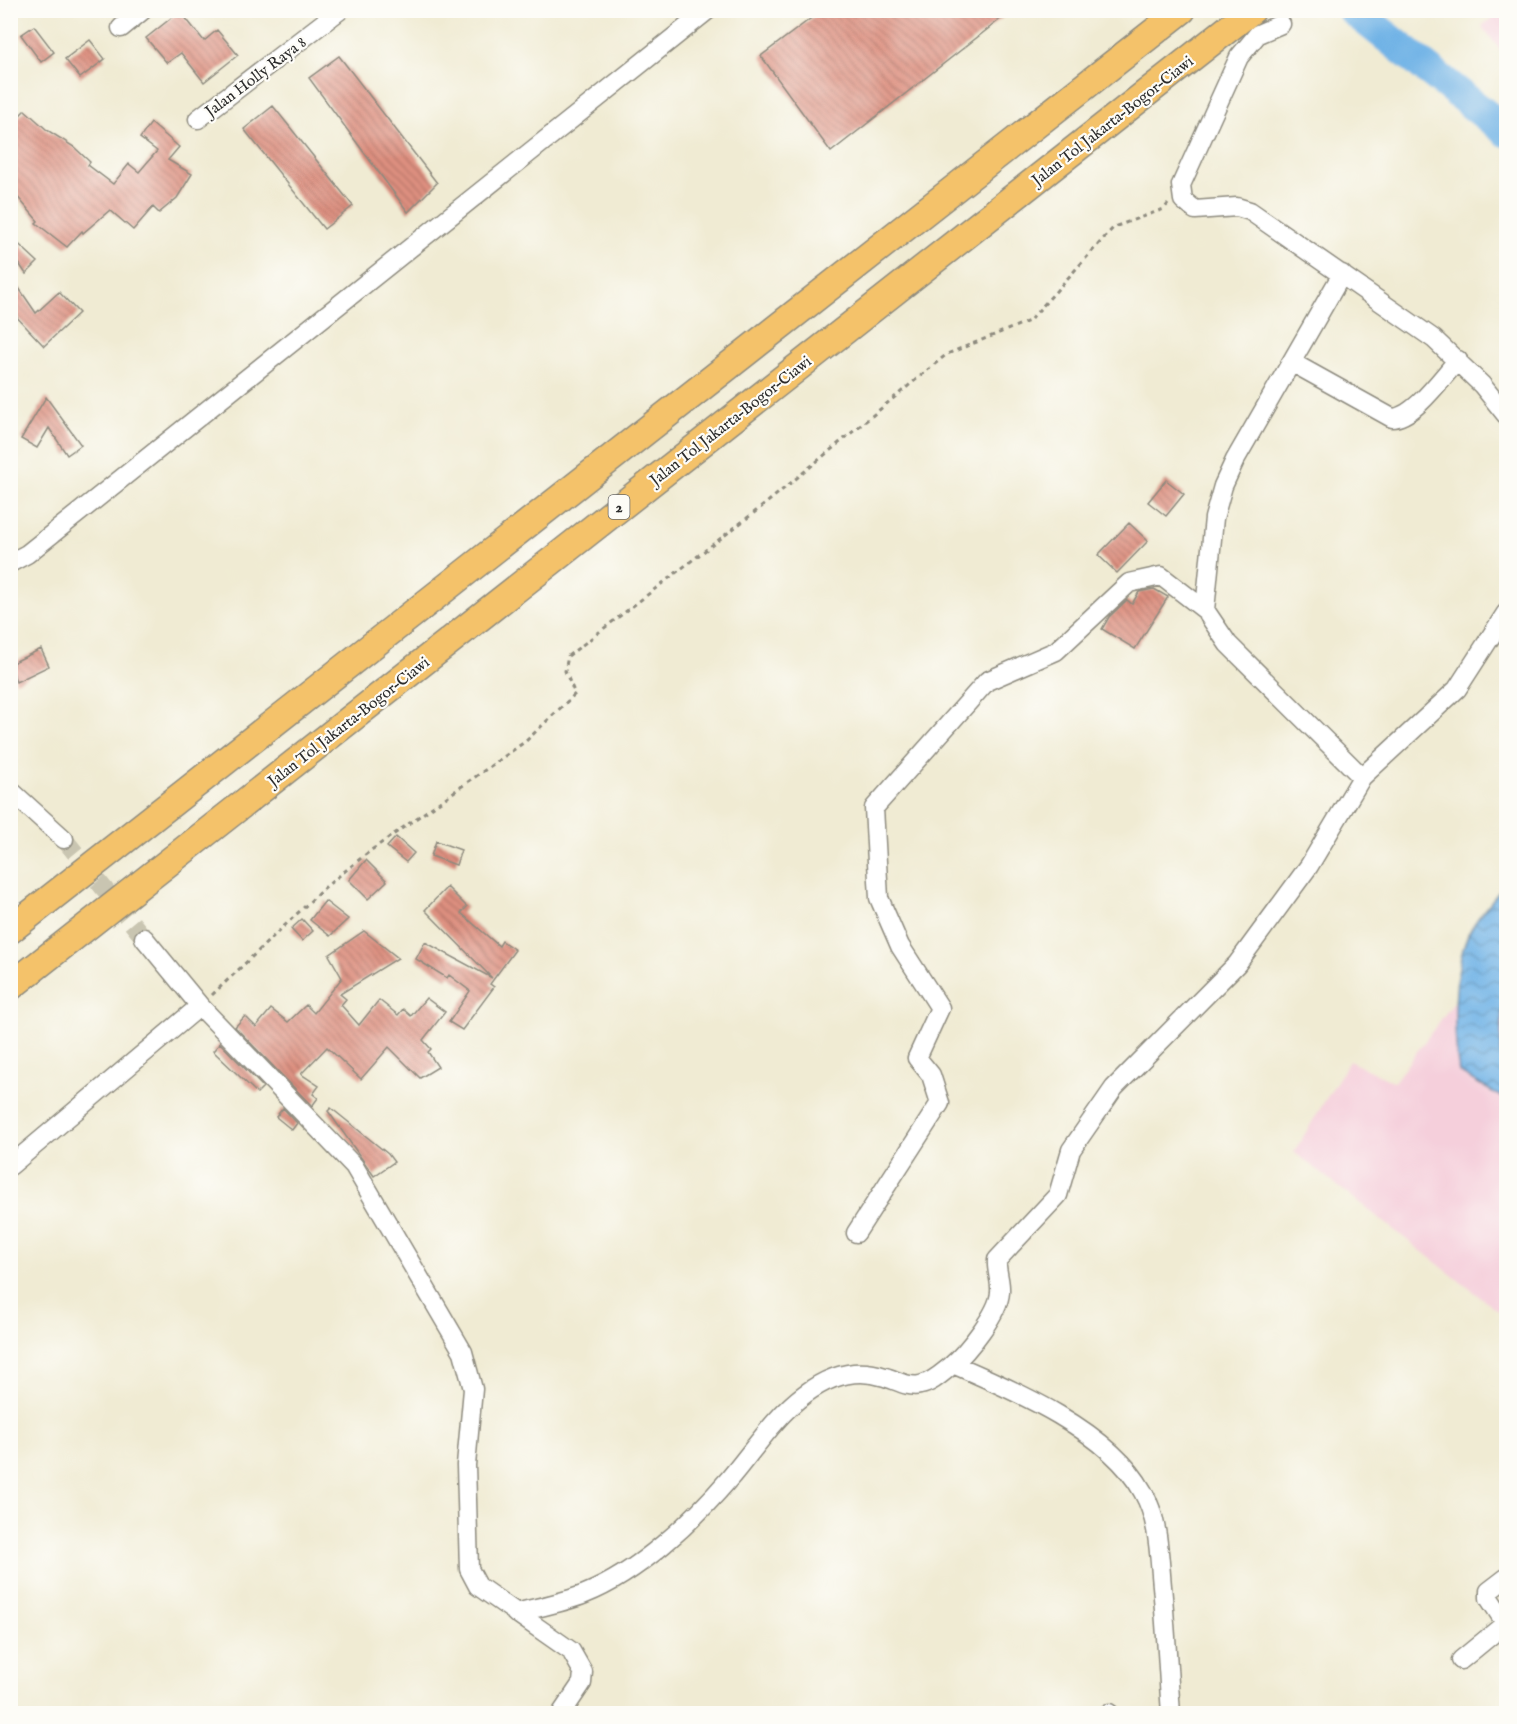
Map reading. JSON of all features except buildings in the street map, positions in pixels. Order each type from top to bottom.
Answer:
[{"type":"highway","points":[[10,930],[1182,10]]},
{"type":"highway","name":"Jalan Tol Jakarta–Bogor–Ciawi","points":[[10,987],[1252,10]]},
{"type":"street","points":[[121,28],[143,10]]},
{"type":"street","name":"Jalan Holly Raya 8","points":[[198,119],[340,10]]},
{"type":"street","points":[[10,563],[36,547],[708,10]]},
{"type":"street","points":[[1281,24],[1258,34],[1239,57],[1181,185],[1183,200],[1195,210],[1237,207],[1250,211],[1417,326],[1458,360],[1506,415]]},
{"type":"street","points":[[1205,610],[1214,518],[1223,486],[1235,460],[1293,363],[1342,274]]},
{"type":"street","points":[[1293,363],[1392,418],[1396,418],[1411,412],[1458,360]]},
{"type":"street","points":[[856,1233],[939,1103],[932,1076],[917,1058],[940,1008],[900,946],[879,898],[874,808],[987,681],[1056,651],[1129,583],[1161,576],[1205,610],[1228,644],[1362,777]]},
{"type":"street","points":[[515,1613],[585,1594],[651,1554],[700,1513],[804,1394],[826,1380],[843,1373],[869,1372],[909,1385],[920,1385],[934,1380],[953,1364],[999,1302],[997,1260],[1058,1195],[1071,1149],[1114,1088],[1237,964],[1309,866],[1362,777],[1457,689],[1506,613]]},
{"type":"street","points":[[10,790],[64,839]]},
{"type":"street","points":[[144,938],[200,1006],[354,1166],[463,1352],[473,1389],[466,1465],[469,1569],[478,1586],[571,1651],[583,1672],[582,1683],[561,1713]]},
{"type":"street","points":[[10,1166],[200,1006]]},
{"type":"street","points":[[953,1364],[1035,1399],[1111,1454],[1144,1492],[1157,1537],[1171,1713]]},
{"type":"street","points":[[1461,1660],[1506,1623],[1489,1598],[1489,1591],[1506,1578]]},
{"type":"path","points":[[200,1006],[342,873],[526,741],[575,694],[565,671],[568,656],[764,505],[947,354],[1029,321],[1114,227],[1164,209],[1182,190]]},
{"type":"shaded area","points":[[1501,11],[1506,11],[1506,58],[1482,26]]},
{"type":"shaded area","points":[[1506,933],[1506,1317],[1294,1152],[1349,1061],[1394,1082]]},
{"type":"water","points":[[1506,882],[1506,977],[1500,1053],[1506,1056],[1506,1100],[1459,1072],[1455,1003],[1459,967],[1468,935]]},
{"type":"waterway","points":[[1353,10],[1506,131]]},
{"type":"tunnel","points":[[64,839],[144,938]]}]
